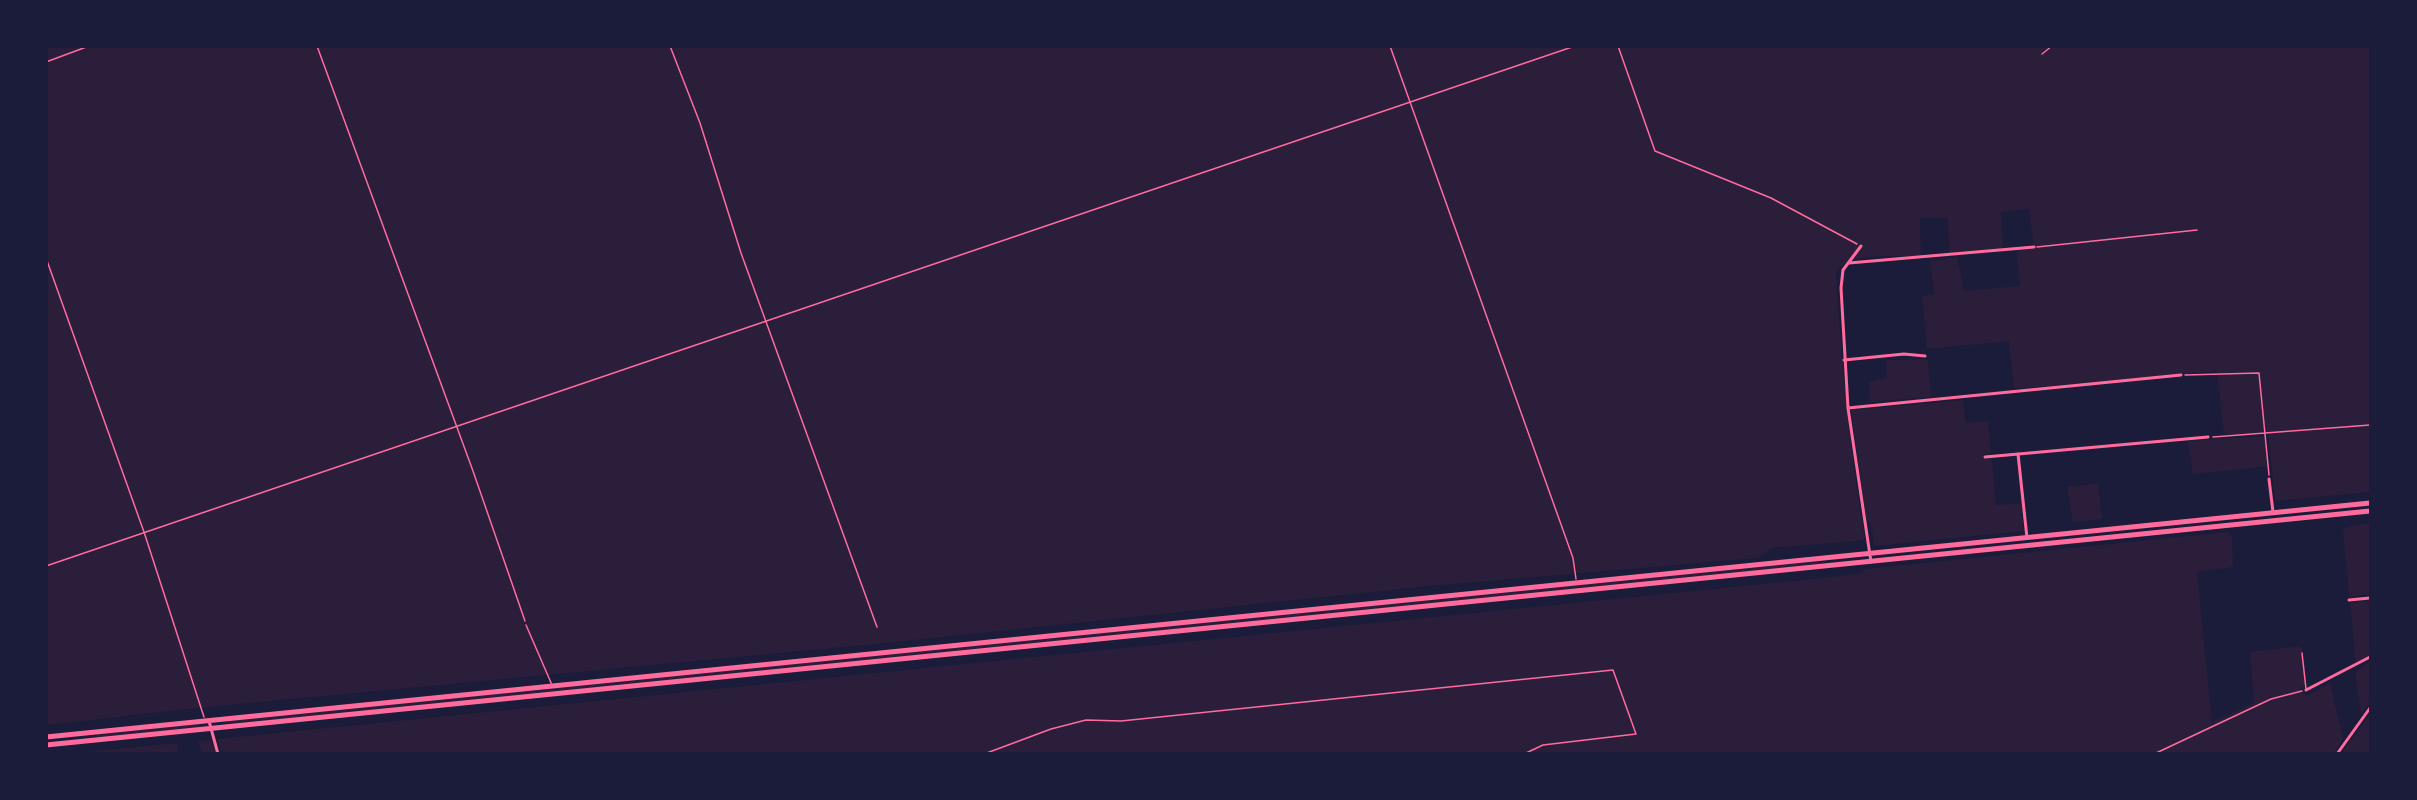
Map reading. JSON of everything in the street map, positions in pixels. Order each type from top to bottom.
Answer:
[{"type":"main road","points":[[46,737],[2370,503]]},
{"type":"main road","points":[[46,745],[2370,511]]},
{"type":"street","points":[[1861,246],[1847,263],[1841,277],[1848,408],[1871,562]]},
{"type":"street","points":[[1847,263],[1858,260],[1891,260],[2034,247]]},
{"type":"street","points":[[1844,360],[1904,354],[1925,356]]},
{"type":"street","points":[[1848,408],[2181,375]]},
{"type":"street","points":[[1985,457],[2208,437]]},
{"type":"street","points":[[2018,454],[2029,546]]},
{"type":"street","points":[[2269,479],[2273,513]]},
{"type":"street","points":[[2349,600],[2370,598]]},
{"type":"street","points":[[2306,690],[2370,657]]},
{"type":"street","points":[[2337,753],[2370,708]]},
{"type":"street","points":[[207,721],[218,753]]},
{"type":"lane","points":[[526,625],[552,686]]},
{"type":"lane","points":[[2302,653],[2306,690]]},
{"type":"path","points":[[46,62],[89,46]]},
{"type":"path","points":[[317,46],[526,625]]},
{"type":"path","points":[[670,46],[700,123],[739,245],[877,627]]},
{"type":"path","points":[[1390,46],[1573,558],[1577,583]]},
{"type":"path","points":[[46,566],[1575,46]]},
{"type":"path","points":[[1618,46],[1655,151],[1771,198],[1861,246]]},
{"type":"path","points":[[2042,54],[2052,46]]},
{"type":"path","points":[[2034,247],[2197,230]]},
{"type":"path","points":[[46,258],[144,532],[207,721]]},
{"type":"path","points":[[2181,375],[2259,373],[2269,479]]},
{"type":"path","points":[[2208,437],[2370,425]]},
{"type":"path","points":[[984,753],[1051,729],[1086,720],[1121,721],[1613,670],[1635,734],[1543,745],[1524,753]]},
{"type":"path","points":[[2154,753],[2271,699],[2306,690]]},
{"type":"shaded area","points":[[46,47],[2370,47],[2370,492],[2275,501],[2268,432],[2228,435],[2224,433],[2217,371],[2014,389],[2009,341],[1927,349],[1922,296],[1934,294],[1930,261],[1957,257],[1964,291],[2020,286],[2016,249],[2034,248],[2029,209],[2001,212],[2003,248],[1949,253],[1948,218],[1920,218],[1921,256],[1876,256],[1853,260],[1836,272],[1847,406],[1865,540],[1772,548],[1758,558],[1429,586],[875,644],[196,708],[47,725]]},
{"type":"shaded area","points":[[1928,359],[1931,397],[1870,402],[1869,382],[1887,378],[1886,360]]},
{"type":"shaded area","points":[[1963,400],[1966,423],[1988,421],[1991,453],[1983,454],[1983,459],[1992,459],[1996,505],[2021,503],[2023,531],[1875,546],[1870,522],[1866,519],[1851,410]]},
{"type":"shaded area","points":[[2264,436],[2269,466],[2193,474],[2188,441]]},
{"type":"shaded area","points":[[2098,483],[2102,519],[2073,522],[2067,487]]},
{"type":"shaded area","points":[[2370,523],[2370,594],[2349,597],[2343,528]]},
{"type":"shaded area","points":[[2228,532],[2232,538],[2233,567],[2197,572],[2212,722],[2254,703],[2250,652],[2302,646],[2307,686],[2300,688],[2300,692],[2308,695],[2330,683],[2343,739],[2333,754],[222,754],[217,739],[1823,578],[1863,573],[1864,569]]},
{"type":"shaded area","points":[[1819,561],[1820,564],[228,724],[228,721]]},
{"type":"shaded area","points":[[2370,601],[2370,655],[2356,665],[2350,603]]},
{"type":"shaded area","points":[[2370,661],[2370,701],[2361,715],[2355,673]]},
{"type":"shaded area","points":[[2370,713],[2370,753],[2342,753]]},
{"type":"shaded area","points":[[200,724],[201,727],[97,738],[97,734]]},
{"type":"shaded area","points":[[211,740],[216,753],[202,753],[198,741]]},
{"type":"shaded area","points":[[177,743],[178,753],[75,753]]}]
